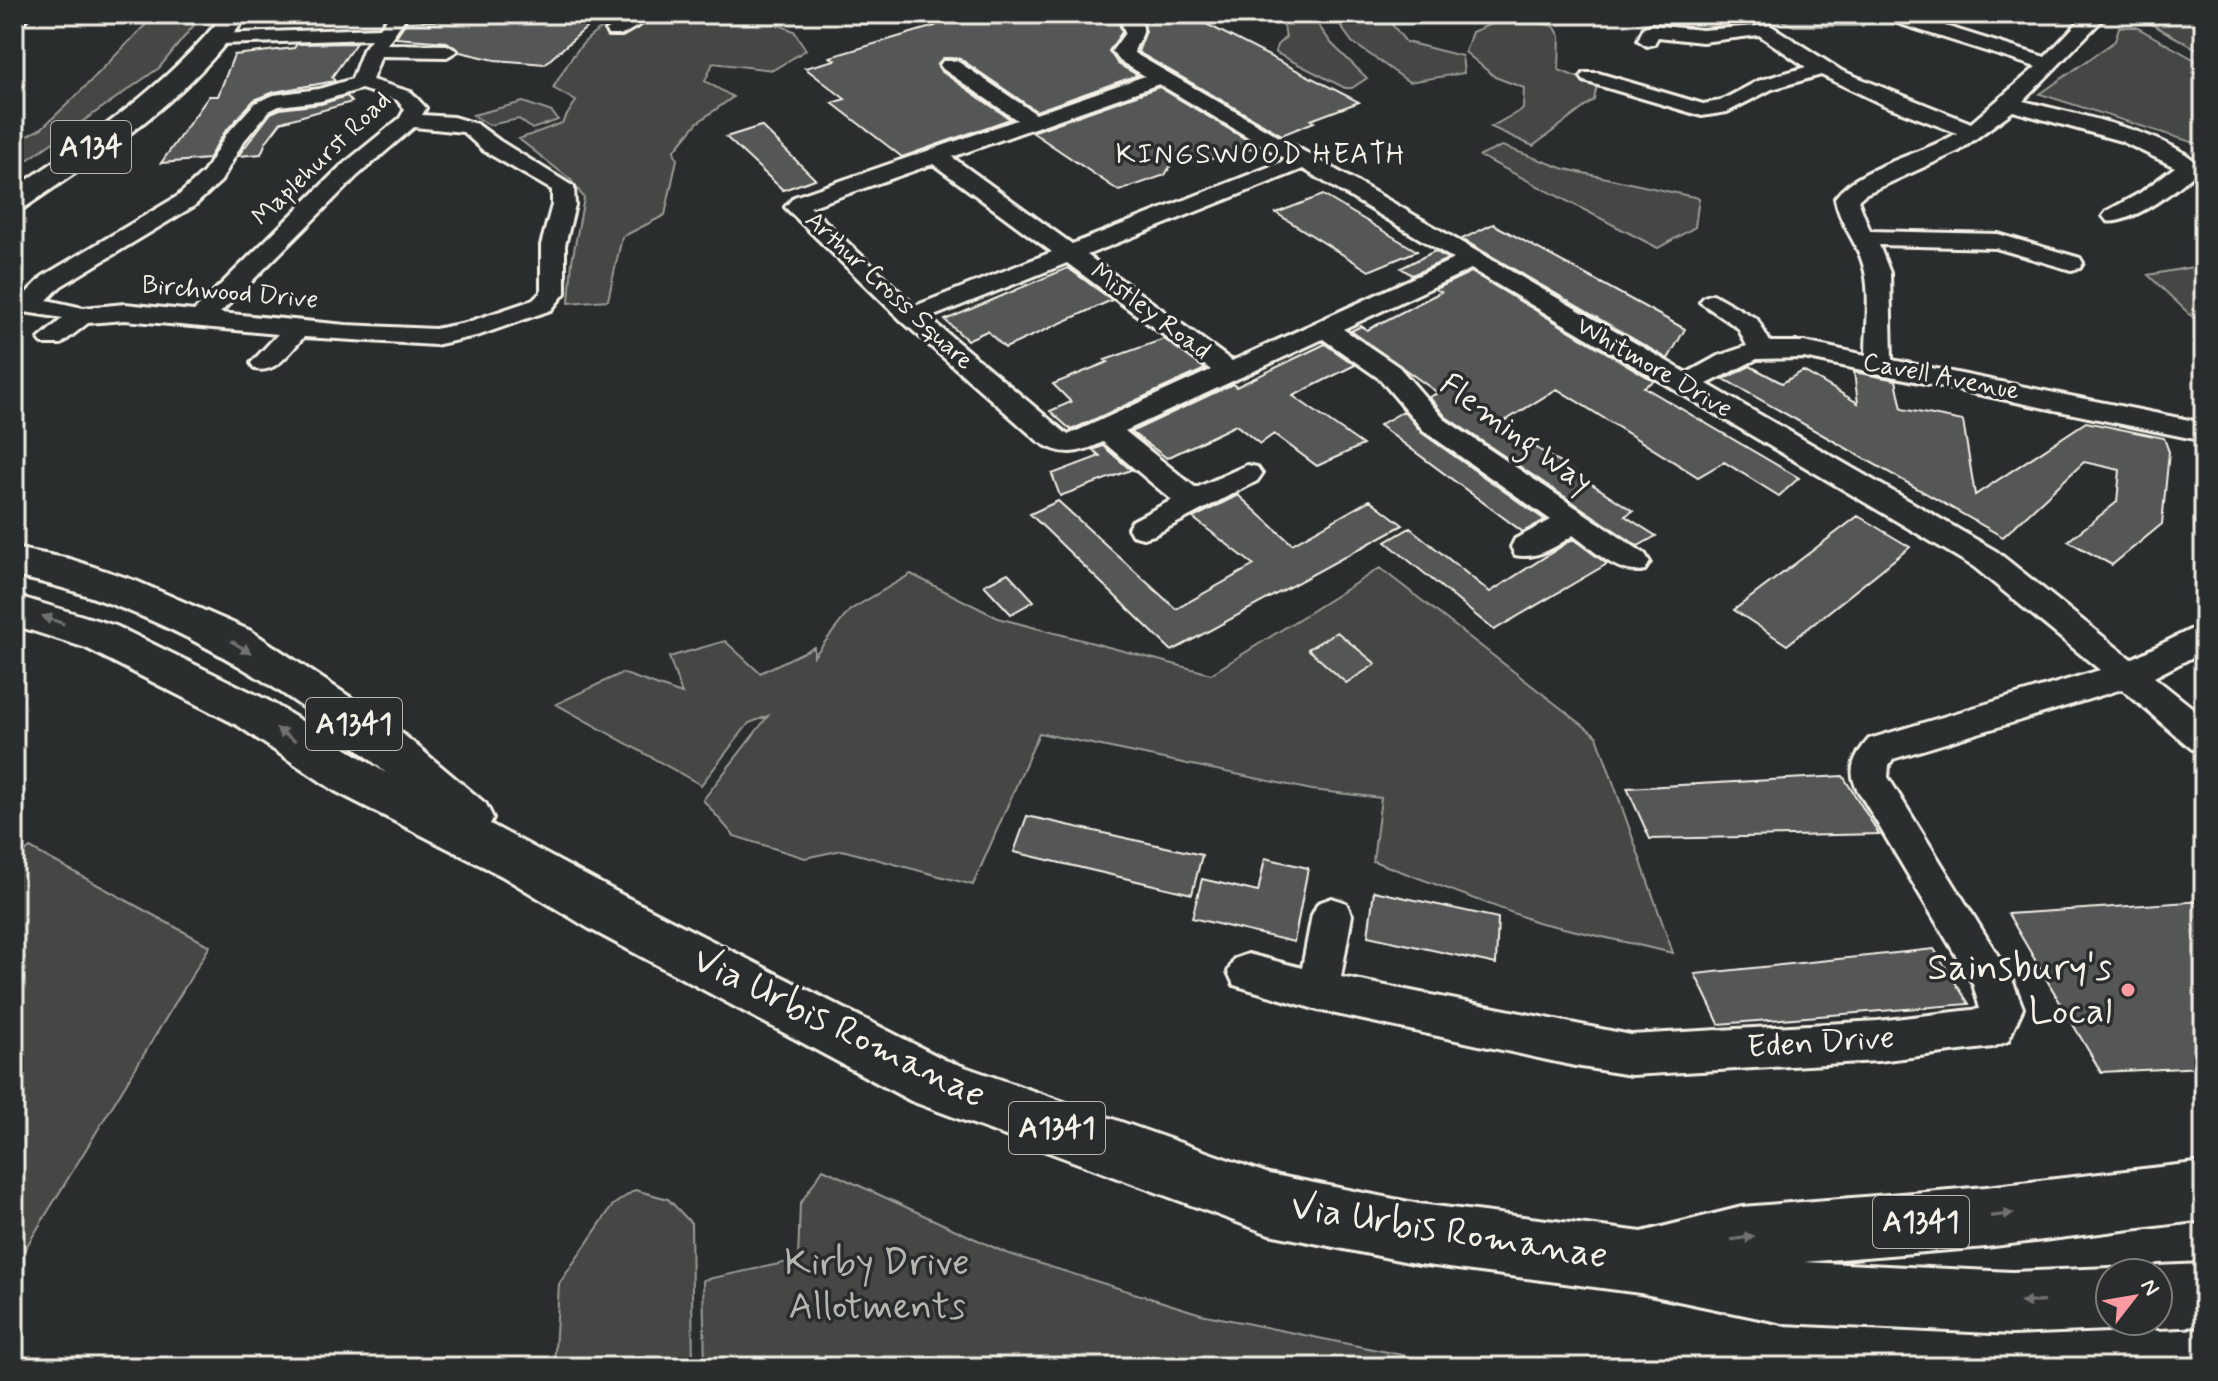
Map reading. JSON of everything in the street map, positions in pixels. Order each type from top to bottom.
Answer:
[{"type":"main road","name":"A134","points":[[14,202],[119,127],[220,38],[236,14]]},
{"type":"main road","name":"Via Urbis Romanae","points":[[14,562],[70,573],[121,591],[236,642],[376,738],[519,861]]},
{"type":"main road","name":"Via Urbis Romanae","points":[[14,610],[101,637],[240,706],[351,778],[519,861],[606,912],[931,1082],[1269,1204],[1419,1234],[1640,1262],[1783,1292],[2012,1303],[2094,1300]]},
{"type":"main road","name":"Via Urbis Romanae","points":[[1640,1262],[1742,1237],[1986,1217],[2204,1191]]},
{"type":"main road","points":[[2174,1296],[2204,1295]]},
{"type":"street","points":[[14,22],[21,14]]},
{"type":"street","name":"Maplehurst Road","points":[[200,319],[349,171],[409,121],[416,108],[404,96],[361,83],[379,42],[399,14]]},
{"type":"street","points":[[615,31],[650,14]]},
{"type":"street","name":"Whitmore Drive","points":[[1128,14],[1137,26],[1137,35],[1122,51],[1127,57],[1985,559],[2204,739]]},
{"type":"street","points":[[1888,14],[2050,65]]},
{"type":"street","points":[[1879,364],[1878,269],[1866,238],[1847,213],[1846,198],[1855,189],[1921,162],[2011,104],[2093,18]]},
{"type":"street","points":[[1647,40],[1651,31],[1702,36],[1794,26]]},
{"type":"street","points":[[1763,29],[1777,42],[1825,68],[1904,106],[1972,131]]},
{"type":"street","name":"Maplehurst Road","points":[[220,38],[379,42],[447,51]]},
{"type":"street","points":[[950,65],[1031,120]]},
{"type":"street","points":[[1591,77],[1627,94],[1714,111],[1725,108],[1762,86],[1825,68]]},
{"type":"street","name":"Arthur Cross Square","points":[[1161,77],[934,154],[802,202],[796,207],[911,316],[1060,443],[1073,445],[1471,260]]},
{"type":"street","name":"Birchwood Drive","points":[[361,83],[321,95],[274,101],[262,107],[234,140],[213,176],[186,201],[52,281],[27,306],[58,308],[81,316],[125,312],[435,337],[471,330],[542,305],[553,293],[552,259],[556,226],[565,206],[563,187],[492,146],[470,128],[453,123],[409,121]]},
{"type":"street","points":[[2011,104],[2080,122],[2172,154],[2189,167],[2148,198],[2115,216]]},
{"type":"street","name":"Mistley Road","points":[[934,154],[1229,371]]},
{"type":"street","name":"Mistley Road","points":[[911,316],[1306,160]]},
{"type":"street","points":[[1866,238],[1998,241],[2071,263]]},
{"type":"street","points":[[1713,302],[1748,324],[1761,349]]},
{"type":"street","points":[[52,339],[81,316]]},
{"type":"street","points":[[264,363],[299,327]]},
{"type":"street","name":"Fleming Way","points":[[1324,328],[1388,373],[1418,411],[1434,425],[1634,562]]},
{"type":"street","name":"Cavell Avenue","points":[[1685,386],[1719,364],[1761,349],[1804,350],[2204,432]]},
{"type":"street","points":[[1106,430],[1192,501]]},
{"type":"street","points":[[1143,528],[1247,474]]},
{"type":"street","points":[[1526,547],[1550,536],[1572,520]]},
{"type":"street","points":[[2127,675],[2162,660],[2204,635]]},
{"type":"street","name":"Eden Drive","points":[[1248,972],[1318,991],[1575,1046],[1631,1055],[1878,1041],[1993,1027],[2002,1008],[1991,977],[1870,779],[1871,761],[1881,749],[2127,675]]},
{"type":"street","points":[[1318,991],[1332,915]]},
{"type":"green space","points":[[156,14],[203,14],[159,68],[23,163],[14,164],[14,143],[42,128]]},
{"type":"green space","points":[[642,14],[802,14],[777,24],[794,31],[806,50],[773,70],[713,63],[705,81],[733,97],[697,123],[674,151],[677,159],[665,215],[622,237],[608,300],[569,303],[572,261],[584,198],[571,180],[519,139],[562,123],[576,101],[553,88],[587,39],[609,25]]},
{"type":"green space","points":[[1224,14],[1311,15],[1332,44],[1367,78],[1352,88],[1345,88],[1275,52],[1277,45],[1286,37],[1283,23],[1293,20],[1247,26],[1227,22]]},
{"type":"green space","points":[[1332,14],[1384,14],[1406,42],[1462,56],[1464,73],[1409,82],[1352,42]]},
{"type":"green space","points":[[1652,14],[1866,14],[1863,26],[1794,26],[1769,15],[1690,31],[1651,17]]},
{"type":"green space","points":[[2133,14],[2204,14],[2204,53]]},
{"type":"green space","points":[[1508,17],[1554,26],[1560,36],[1559,70],[1597,85],[1594,100],[1533,146],[1491,127],[1523,109],[1524,88],[1495,77],[1465,52],[1472,32]]},
{"type":"green space","points":[[2119,27],[2136,27],[2204,65],[2204,146],[2040,94],[2115,41]]},
{"type":"green space","points":[[523,102],[552,112],[558,120],[532,129],[519,119],[489,125],[473,115]]},
{"type":"green space","points":[[1502,146],[1565,169],[1699,198],[1695,227],[1658,248],[1480,156]]},
{"type":"green space","points":[[2204,265],[2204,332],[2199,323],[2148,275]]},
{"type":"green space","points":[[1380,568],[1597,736],[1673,953],[1537,922],[1373,861],[1381,798],[1312,790],[1039,733],[973,885],[842,850],[805,858],[734,836],[703,800],[768,716],[749,723],[701,785],[556,704],[622,673],[682,694],[669,657],[725,641],[760,673],[814,647],[814,656],[850,610],[911,574],[998,618],[1211,674]]},
{"type":"green space","points":[[30,848],[210,946],[14,1267],[14,862]]},
{"type":"green space","name":"Kirby Drive Allotments","points":[[823,1169],[1006,1253],[1201,1314],[1461,1367],[705,1367],[703,1280],[798,1260],[800,1204]]},
{"type":"green space","points":[[635,1190],[668,1199],[691,1223],[693,1367],[554,1367],[559,1284],[613,1205]]},
{"type":"building","points":[[466,14],[602,14],[545,64],[495,60],[460,52],[447,42],[395,38],[406,22],[457,20]]},
{"type":"building","points":[[915,14],[1116,14],[1122,32],[1109,51],[1118,64],[1138,75],[1036,111],[959,58],[943,58],[937,65],[941,71],[1010,119],[902,157],[832,103],[845,99],[805,68],[835,60],[830,57],[935,26]]},
{"type":"building","points":[[1140,14],[1187,14],[1359,102],[1282,135],[1138,52],[1146,31]]},
{"type":"building","points":[[356,43],[332,77],[335,81],[274,92],[254,100],[224,133],[208,159],[161,163],[209,96],[218,96],[234,55],[294,48],[297,44]]},
{"type":"building","points":[[1159,87],[1257,146],[1222,160],[1217,157],[1198,164],[1179,152],[1165,175],[1119,191],[1032,132]]},
{"type":"building","points":[[347,96],[352,102],[281,122],[261,154],[238,156],[271,113]]},
{"type":"building","points":[[761,126],[815,179],[783,190],[726,137]]},
{"type":"building","points":[[1323,195],[1417,251],[1369,271],[1276,213]]},
{"type":"building","points":[[1493,224],[1685,329],[1668,359],[1462,239]]},
{"type":"building","points":[[1435,251],[1448,259],[1412,275],[1401,268]]},
{"type":"building","points":[[1068,268],[1112,300],[1005,348],[987,331],[967,340],[945,320]]},
{"type":"building","points":[[1471,272],[1654,381],[1644,387],[1799,478],[1779,496],[1724,462],[1698,477],[1557,389],[1500,424],[1633,511],[1625,516],[1656,536],[1638,546],[1446,417],[1429,397],[1438,393],[1351,331],[1361,326],[1367,330],[1441,292],[1435,289]]},
{"type":"building","points":[[1164,339],[1205,369],[1071,430],[1050,411],[1071,402],[1053,384],[1108,362],[1105,360]]},
{"type":"building","points":[[1325,344],[1355,365],[1293,396],[1363,445],[1317,466],[1274,434],[1260,444],[1236,425],[1167,458],[1131,432],[1233,384],[1236,387]]},
{"type":"building","points":[[1750,366],[1782,383],[1803,371],[1858,403],[1854,372],[1896,380],[1902,409],[1963,421],[1975,495],[2086,422],[2164,438],[2169,452],[2162,524],[2112,565],[2068,541],[2117,502],[2120,470],[2084,462],[2003,537],[1724,379]]},
{"type":"building","points":[[1404,411],[1422,433],[1545,520],[1523,532],[1379,425]]},
{"type":"building","points":[[1103,446],[1131,470],[1060,496],[1052,474],[1100,456],[1093,450]]},
{"type":"building","points":[[1238,495],[1292,544],[1370,500],[1403,525],[1172,651],[1030,514],[1058,501],[1176,609],[1254,565],[1193,518]]},
{"type":"building","points":[[1858,516],[1910,547],[1787,645],[1734,610]]},
{"type":"building","points":[[1410,528],[1490,592],[1573,539],[1607,564],[1494,630],[1386,542]]},
{"type":"building","points":[[1008,573],[1034,601],[1011,614],[984,585]]},
{"type":"building","points":[[1337,632],[1376,664],[1346,683],[1308,649]]},
{"type":"building","points":[[1843,776],[1879,834],[1650,839],[1627,788]]},
{"type":"building","points":[[1027,816],[1202,855],[1192,894],[1014,852]]},
{"type":"building","points":[[1265,858],[1308,868],[1294,942],[1192,918],[1202,879],[1258,892]]},
{"type":"building","points":[[1374,891],[1498,918],[1496,964],[1368,936]]},
{"type":"building","name":"Sainsbury's Local","points":[[2204,901],[2204,1067],[2101,1072],[2008,914]]},
{"type":"building","points":[[1934,949],[1969,1004],[1719,1024],[1695,974]]},
{"type":"place","name":"Sainsbury's Local","points":[[2128,990]]},
{"type":"district","name":"KINGSWOOD HEATH","points":[[1261,155]]}]
